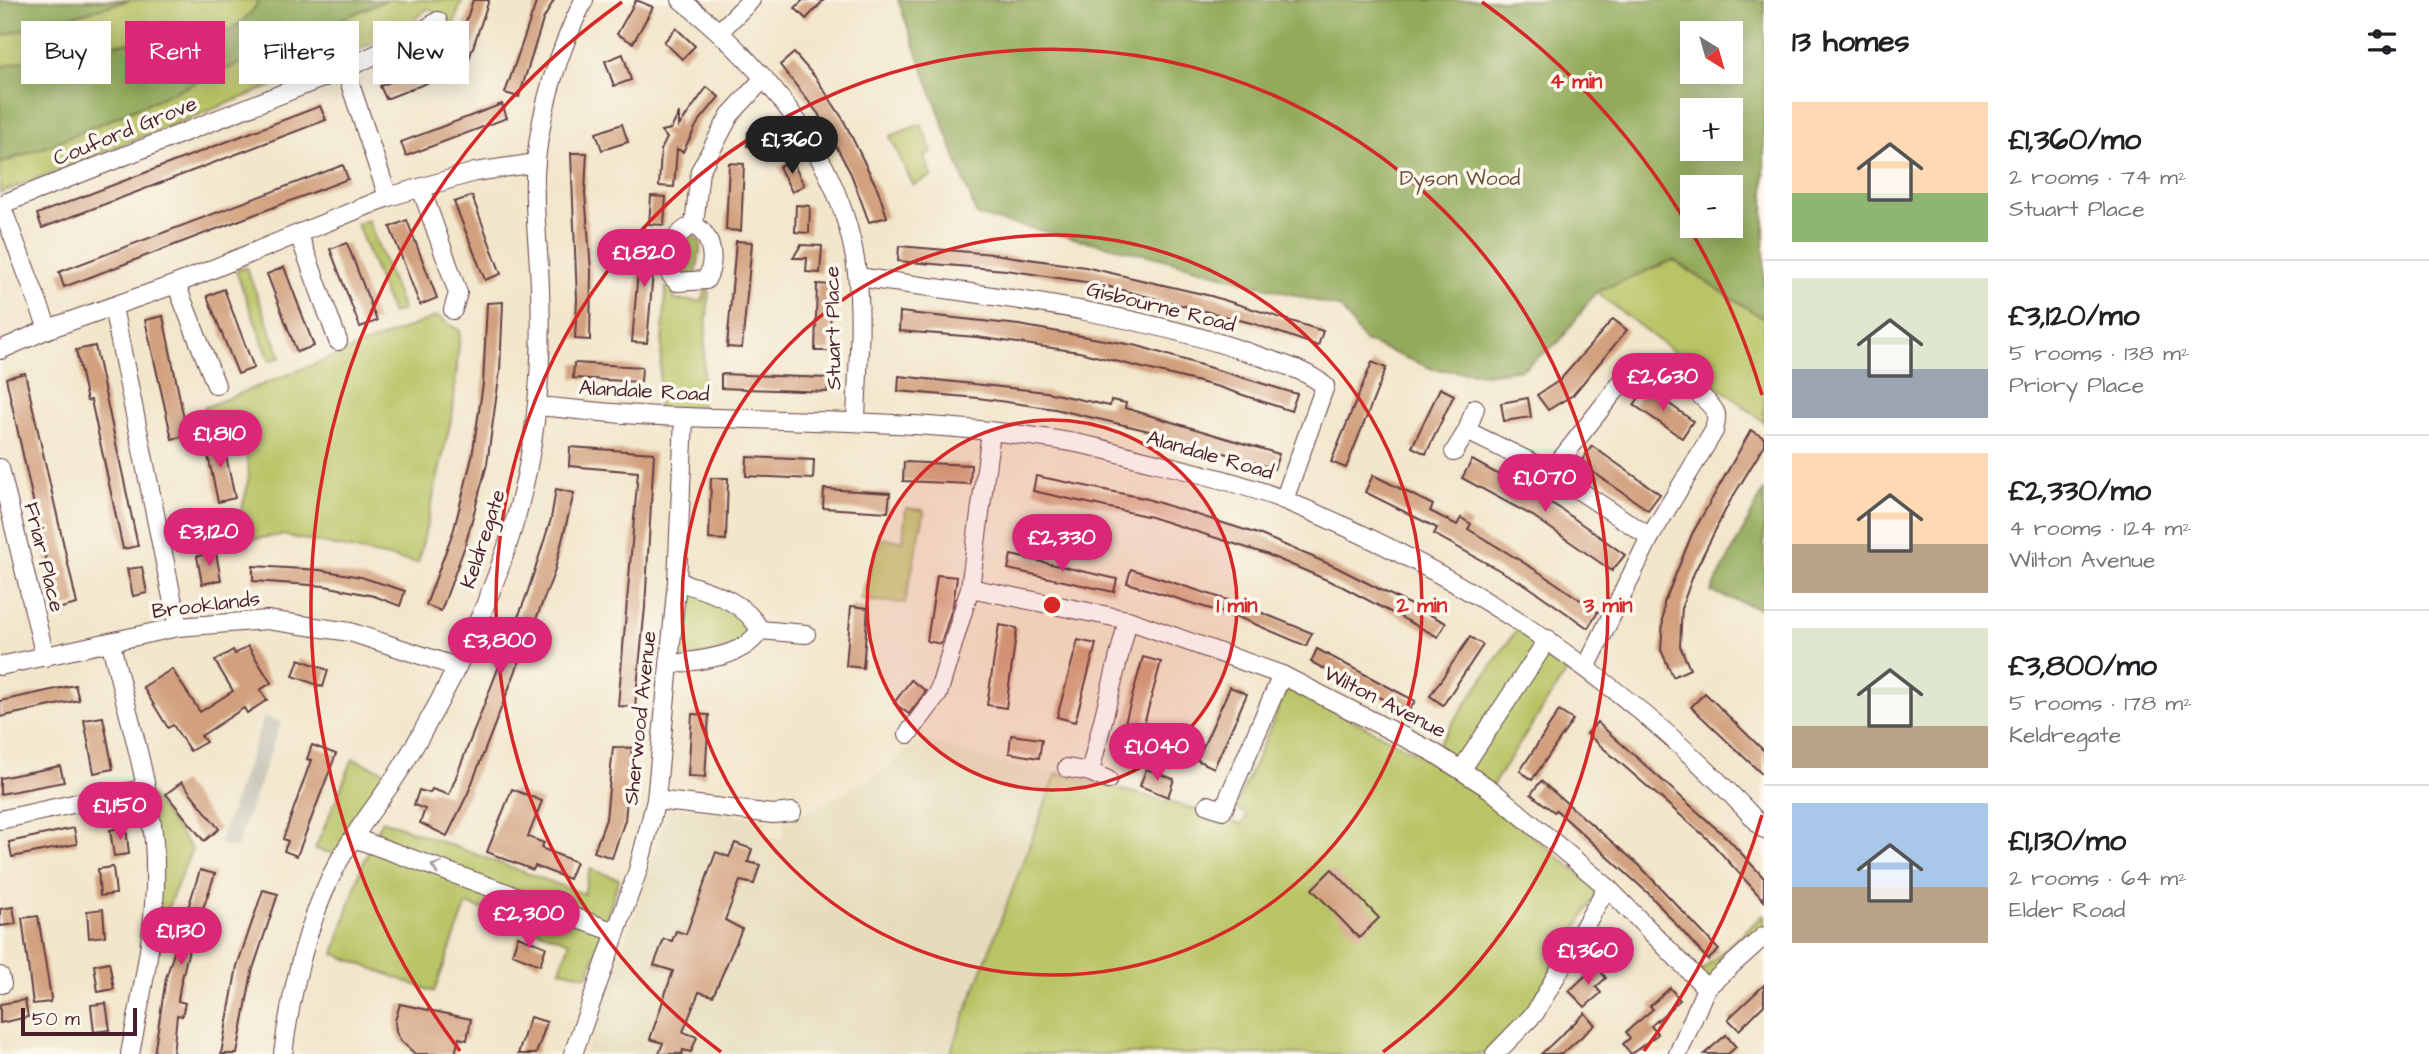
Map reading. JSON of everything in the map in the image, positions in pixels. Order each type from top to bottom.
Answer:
[{"type":"street","name":"Keldregate","points":[[283,1054],[288,1015],[303,954],[338,862],[405,760],[457,667],[496,581],[516,517],[539,406],[540,291],[536,163],[541,122],[562,45],[584,0]]},
{"type":"street","name":"Stuart Place","points":[[681,0],[720,31],[764,78],[807,136],[831,181],[853,244],[858,277],[856,422]]},
{"type":"street","points":[[720,31],[751,0]]},
{"type":"street","points":[[694,225],[700,170],[730,115],[764,78]]},
{"type":"street","name":"Couford Grove","points":[[48,329],[0,205],[307,84]]},
{"type":"street","points":[[350,84],[388,197]]},
{"type":"street","points":[[0,350],[48,329],[176,284],[388,197],[475,172],[536,163]]},
{"type":"street","points":[[421,188],[458,293],[453,310]]},
{"type":"street","points":[[299,235],[338,341]]},
{"type":"street","name":"Gisbourne Road","points":[[858,277],[1096,312],[1213,340],[1311,374],[1325,386],[1284,500]]},
{"type":"street","points":[[176,284],[216,385]]},
{"type":"street","points":[[113,307],[178,627]]},
{"type":"street","points":[[1551,472],[1629,373],[1643,365],[1657,365],[1708,401],[1717,416],[1714,431],[1650,537],[1587,666]]},
{"type":"street","name":"Alandale Road","points":[[539,406],[684,417],[856,422],[990,432],[1072,442],[1223,480],[1284,500],[1431,569],[1548,639],[1587,666],[1663,728],[1719,779],[1764,828]]},
{"type":"street","points":[[1454,453],[1467,431],[1475,408]]},
{"type":"street","name":"Sherwood Avenue","points":[[573,1054],[638,870],[656,800],[677,581],[684,417]]},
{"type":"street","points":[[1467,431],[1551,472],[1650,537]]},
{"type":"street","points":[[908,734],[938,694],[970,588],[990,432]]},
{"type":"street","name":"Friar Place","points":[[0,468],[4,515],[45,657]]},
{"type":"street","points":[[677,581],[743,607],[760,630],[806,634]]},
{"type":"street","name":"Wilton Avenue","points":[[970,588],[1128,620],[1282,675],[1461,769],[1490,789],[1607,887],[1706,988]]},
{"type":"street","name":"Brooklands","points":[[0,666],[111,644],[178,627],[267,620],[302,624],[375,639],[457,667]]},
{"type":"street","points":[[1090,772],[1128,620]]},
{"type":"street","points":[[669,665],[743,649],[754,641],[760,630]]},
{"type":"street","points":[[1461,769],[1548,639]]},
{"type":"street","points":[[111,644],[146,788],[154,844],[151,948],[130,1054]]},
{"type":"street","points":[[1222,811],[1282,675]]},
{"type":"street","points":[[1067,768],[1090,772],[1108,780]]},
{"type":"street","points":[[0,820],[146,788]]},
{"type":"street","points":[[656,800],[773,823],[792,812]]},
{"type":"street","points":[[354,838],[615,932]]},
{"type":"street","points":[[1495,1054],[1535,1013],[1607,887]]},
{"type":"street","points":[[1678,1054],[1706,988],[1764,936]]},
{"type":"shaded area","points":[[264,717],[281,722],[236,849],[219,844]]},
{"type":"shaded area","points":[[920,739],[994,762],[1057,773],[950,1054],[585,1054],[647,879],[668,806],[766,818],[767,838],[783,838],[784,823],[874,778]]},
{"type":"green space","points":[[0,0],[130,0],[54,21],[21,21],[21,30],[0,36]]},
{"type":"green space","points":[[130,0],[259,0],[246,18],[225,32],[225,21],[125,21],[125,43],[111,44],[111,21],[54,21]]},
{"type":"green space","points":[[259,0],[386,0],[338,21],[242,21]]},
{"type":"green space","points":[[386,0],[462,0],[455,21],[449,21],[428,8],[413,21],[373,21],[373,42],[359,49],[359,21],[338,21]]},
{"type":"green space","name":"Dyson Wood","points":[[898,0],[1764,0],[1764,319],[1673,260],[1596,292],[1559,342],[1522,369],[1485,374],[1433,369],[1364,341],[1341,308],[1160,258],[977,216]]},
{"type":"green space","points":[[239,23],[239,64],[225,70],[225,32]]},
{"type":"green space","points":[[21,30],[21,62],[0,67],[0,36]]},
{"type":"green space","points":[[125,43],[125,84],[192,84],[56,143],[0,163],[0,67],[21,62],[21,84],[111,84],[111,44]]},
{"type":"green space","points":[[239,64],[239,84],[277,84],[0,193],[0,164],[56,143],[192,84],[225,84],[225,70]]},
{"type":"green space","points":[[921,124],[932,152],[924,156],[932,176],[913,185],[890,136]]},
{"type":"green space","points":[[368,220],[403,310],[392,314],[357,224]]},
{"type":"green space","points":[[693,235],[701,244],[696,275],[684,275],[681,245],[685,237]]},
{"type":"green space","points":[[1673,260],[1764,319],[1764,422],[1596,292]]},
{"type":"green space","points":[[246,267],[281,357],[270,361],[236,271]]},
{"type":"green space","points":[[666,287],[675,288],[674,300],[703,301],[705,288],[709,288],[700,417],[657,416]]},
{"type":"green space","points":[[437,316],[460,331],[453,411],[418,563],[282,535],[231,542],[248,482],[248,468],[245,454],[237,440],[203,408]]},
{"type":"green space","points":[[1764,490],[1764,610],[1711,592]]},
{"type":"green space","points":[[906,508],[923,510],[924,514],[905,603],[860,600],[881,538],[903,541]]},
{"type":"green space","points":[[677,581],[743,607],[753,641],[669,665]]},
{"type":"green space","points":[[1521,623],[1575,659],[1490,789],[1433,752]]},
{"type":"green space","points":[[1288,686],[1458,775],[1599,890],[1528,1012],[1485,1054],[950,1054],[1057,773],[1214,814],[1242,825],[1247,815],[1235,808]]},
{"type":"green space","points":[[353,759],[389,773],[336,854],[315,849]]},
{"type":"green space","points":[[148,793],[192,849],[151,948]]},
{"type":"green space","points":[[382,820],[584,894],[590,869],[619,879],[588,976],[560,970],[570,942],[467,904],[434,992],[334,954],[361,868]]},
{"type":"green space","points":[[1764,914],[1764,936],[1706,988],[1695,977]]},
{"type":"building","points":[[473,0],[489,0],[469,59],[469,21],[466,21]]},
{"type":"building","points":[[537,0],[554,0],[543,20],[519,97],[505,93]]},
{"type":"building","points":[[636,0],[653,7],[633,43],[617,34]]},
{"type":"building","points":[[803,0],[824,0],[806,19],[795,8]]},
{"type":"building","points":[[676,28],[695,46],[682,59],[664,42]]},
{"type":"building","points":[[794,53],[816,78],[843,119],[878,190],[887,217],[869,222],[851,174],[820,116],[780,65]]},
{"type":"building","points":[[623,54],[631,80],[614,86],[605,61]]},
{"type":"building","points":[[385,84],[424,84],[386,99],[380,86]]},
{"type":"building","points":[[707,87],[719,97],[697,124],[683,152],[677,149],[674,187],[659,186],[661,150],[667,138],[661,131],[671,129],[679,113],[679,126]]},
{"type":"building","points":[[502,104],[507,118],[406,156],[401,142]]},
{"type":"building","points":[[320,106],[326,120],[42,228],[37,214]]},
{"type":"building","points":[[622,124],[628,142],[602,150],[596,133]]},
{"type":"building","points":[[748,132],[775,133],[774,148],[747,146]]},
{"type":"building","points":[[571,153],[587,153],[585,193],[591,271],[590,340],[575,339],[577,299]]},
{"type":"building","points":[[792,161],[804,185],[792,192],[779,167]]},
{"type":"building","points":[[729,163],[744,164],[741,231],[726,230]]},
{"type":"building","points":[[343,165],[348,179],[64,287],[59,272]]},
{"type":"building","points":[[472,196],[501,274],[485,280],[454,202]]},
{"type":"building","points":[[651,196],[666,197],[664,225],[649,224]]},
{"type":"building","points":[[796,205],[810,206],[809,233],[795,232]]},
{"type":"building","points":[[407,220],[437,298],[420,305],[390,227]]},
{"type":"building","points":[[641,234],[656,236],[647,343],[632,342]]},
{"type":"building","points":[[736,241],[752,242],[742,348],[727,347]]},
{"type":"building","points":[[347,243],[377,321],[360,327],[330,249]]},
{"type":"building","points":[[801,245],[822,246],[820,273],[806,272],[807,258],[793,258]]},
{"type":"building","points":[[899,246],[993,254],[1085,267],[1211,296],[1323,331],[1318,346],[1255,324],[1098,284],[1006,270],[898,261]]},
{"type":"building","points":[[284,267],[314,346],[297,352],[267,274]]},
{"type":"building","points":[[817,284],[831,285],[830,351],[815,351]]},
{"type":"building","points":[[224,289],[254,368],[238,374],[207,296]]},
{"type":"building","points":[[503,302],[500,371],[487,464],[465,546],[441,611],[426,605],[454,529],[472,457],[483,384],[487,303]]},
{"type":"building","points":[[900,312],[1019,325],[1138,346],[1297,394],[1291,411],[1219,387],[1079,352],[977,337],[899,331]]},
{"type":"building","points":[[163,316],[184,419],[199,415],[203,432],[172,439],[145,320]]},
{"type":"building","points":[[1613,319],[1627,330],[1573,395],[1548,410],[1537,395],[1560,380]]},
{"type":"building","points":[[95,346],[138,546],[123,549],[91,400],[87,401],[76,350]]},
{"type":"building","points":[[1372,362],[1386,368],[1346,468],[1331,462]]},
{"type":"building","points":[[574,363],[642,367],[641,382],[573,378]]},
{"type":"building","points":[[25,373],[77,604],[57,609],[6,378]]},
{"type":"building","points":[[721,374],[828,378],[827,392],[721,388]]},
{"type":"building","points":[[899,376],[1046,392],[1110,406],[1111,400],[1126,403],[1125,408],[1279,454],[1274,469],[1171,436],[1055,409],[978,398],[898,391]]},
{"type":"building","points":[[1646,387],[1693,421],[1682,438],[1634,405]]},
{"type":"building","points":[[1440,388],[1454,395],[1426,454],[1412,447]]},
{"type":"building","points":[[1528,398],[1531,417],[1504,421],[1501,403]]},
{"type":"building","points":[[1751,430],[1764,438],[1764,446],[1729,503],[1694,573],[1682,606],[1680,646],[1690,669],[1673,677],[1661,650],[1664,603],[1692,534]]},
{"type":"building","points":[[222,437],[235,498],[218,502],[205,441]]},
{"type":"building","points":[[1592,446],[1660,494],[1648,510],[1580,463]]},
{"type":"building","points":[[570,447],[654,453],[645,607],[635,707],[618,706],[638,472],[569,466]]},
{"type":"building","points":[[747,457],[814,460],[813,479],[746,476]]},
{"type":"building","points":[[1472,460],[1558,507],[1625,555],[1612,571],[1533,516],[1462,478]]},
{"type":"building","points":[[904,462],[971,465],[970,484],[903,481]]},
{"type":"building","points":[[1373,475],[1433,505],[1430,511],[1457,525],[1461,518],[1471,524],[1468,529],[1544,575],[1598,612],[1588,628],[1526,585],[1434,534],[1437,528],[1365,492]]},
{"type":"building","points":[[1036,476],[1144,498],[1261,535],[1336,567],[1446,623],[1438,637],[1341,586],[1266,554],[1151,517],[1033,491]]},
{"type":"building","points":[[711,478],[728,478],[726,540],[709,539]]},
{"type":"building","points":[[556,489],[574,493],[554,573],[468,793],[447,836],[420,823],[425,809],[414,805],[419,790],[430,793],[432,789],[449,795],[527,594],[551,519]]},
{"type":"building","points":[[824,489],[890,493],[888,512],[823,508]]},
{"type":"building","points":[[220,509],[224,526],[193,533],[189,516]]},
{"type":"building","points":[[216,553],[221,580],[202,584],[197,556]]},
{"type":"building","points":[[1011,555],[1117,579],[1114,592],[1008,569]]},
{"type":"building","points":[[253,566],[320,570],[361,577],[405,591],[400,606],[374,596],[325,586],[253,581]]},
{"type":"building","points":[[142,567],[147,593],[133,596],[127,569]]},
{"type":"building","points":[[1131,569],[1240,604],[1312,633],[1306,646],[1243,619],[1127,583]]},
{"type":"building","points":[[937,575],[957,577],[953,605],[941,644],[927,641]]},
{"type":"building","points":[[851,606],[868,608],[863,668],[846,666]]},
{"type":"building","points":[[999,625],[1017,628],[1006,708],[987,705]]},
{"type":"building","points":[[1470,637],[1483,645],[1443,705],[1430,696]]},
{"type":"building","points":[[1078,640],[1096,644],[1075,722],[1057,717]]},
{"type":"building","points":[[248,646],[271,683],[260,690],[267,700],[247,713],[244,708],[201,736],[206,742],[190,751],[173,725],[168,728],[143,687],[172,669],[200,712],[233,691],[215,661],[233,650],[235,654]]},
{"type":"building","points":[[1317,649],[1415,701],[1408,712],[1311,662]]},
{"type":"building","points":[[1143,657],[1161,662],[1139,742],[1121,737]]},
{"type":"building","points":[[299,659],[328,670],[323,687],[293,676]]},
{"type":"building","points":[[911,680],[926,691],[909,714],[894,703]]},
{"type":"building","points":[[75,685],[79,700],[0,717],[0,701]]},
{"type":"building","points":[[1230,687],[1247,694],[1214,768],[1197,760]]},
{"type":"building","points":[[1705,693],[1764,751],[1764,776],[1691,707]]},
{"type":"building","points":[[1559,711],[1573,720],[1532,780],[1520,771]]},
{"type":"building","points":[[692,714],[709,715],[705,777],[688,776]]},
{"type":"building","points":[[103,717],[113,769],[94,773],[84,720]]},
{"type":"building","points":[[1597,722],[1728,839],[1764,878],[1764,901],[1709,840],[1587,734]]},
{"type":"building","points":[[1011,735],[1042,739],[1039,758],[1009,753]]},
{"type":"building","points":[[312,745],[336,754],[297,856],[284,851],[288,841],[283,839],[311,760],[307,759]]},
{"type":"building","points":[[613,747],[632,748],[625,820],[612,858],[594,852],[606,819]]},
{"type":"building","points":[[60,766],[64,782],[0,794],[0,778]]},
{"type":"building","points":[[1146,769],[1174,779],[1168,797],[1140,786]]},
{"type":"building","points":[[1541,781],[1639,865],[1719,950],[1708,960],[1649,894],[1556,810],[1554,812],[1531,794]]},
{"type":"building","points":[[182,782],[219,829],[204,841],[166,794]]},
{"type":"building","points":[[512,789],[542,801],[528,837],[544,843],[541,848],[576,862],[569,879],[535,866],[533,870],[487,852]]},
{"type":"building","points":[[126,827],[129,854],[114,856],[110,830]]},
{"type":"building","points":[[74,828],[77,844],[12,857],[9,842]]},
{"type":"building","points":[[735,843],[752,849],[748,862],[760,865],[754,884],[740,881],[725,920],[742,929],[713,996],[699,992],[683,1032],[697,1037],[691,1052],[683,1050],[682,1054],[659,1054],[663,1043],[650,1039],[673,971],[654,965],[664,939],[672,941],[676,931],[686,934],[716,852],[729,857]]},
{"type":"building","points":[[113,867],[116,894],[100,896],[98,869]]},
{"type":"building","points":[[1332,869],[1379,918],[1359,938],[1312,889]]},
{"type":"building","points":[[200,870],[215,874],[189,949],[180,987],[178,1001],[185,1003],[182,1016],[177,1015],[173,1054],[154,1054],[166,978]]},
{"type":"building","points":[[263,890],[278,894],[252,972],[237,1054],[221,1054],[237,966]]},
{"type":"building","points":[[13,907],[16,924],[0,926],[0,909]]},
{"type":"building","points":[[103,909],[105,936],[89,938],[87,911]]},
{"type":"building","points":[[38,916],[51,998],[50,1002],[33,1004],[22,918]]},
{"type":"building","points":[[1616,931],[1627,942],[1607,960],[1596,948]]},
{"type":"building","points":[[518,936],[546,947],[540,965],[512,954]]},
{"type":"building","points":[[109,962],[114,989],[98,992],[94,965]]},
{"type":"building","points":[[1596,966],[1606,978],[1596,987],[1601,993],[1585,1007],[1569,991]]},
{"type":"building","points":[[1764,985],[1764,1005],[1739,1030],[1728,1019]]},
{"type":"building","points":[[1670,988],[1680,1000],[1651,1026],[1658,1034],[1631,1054],[1623,1044],[1630,1038],[1626,1032],[1653,1009],[1650,1006]]},
{"type":"building","points":[[25,1000],[28,1017],[0,1023],[0,1004]]},
{"type":"building","points":[[106,1003],[110,1030],[94,1032],[91,1005]]},
{"type":"building","points":[[400,1004],[471,1019],[467,1040],[459,1038],[455,1054],[415,1054],[396,1032],[395,1021]]},
{"type":"building","points":[[1585,1013],[1595,1025],[1562,1054],[1541,1054]]},
{"type":"building","points":[[530,1017],[547,1022],[536,1054],[518,1054]]},
{"type":"building","points":[[1726,1035],[1736,1047],[1728,1054],[1704,1054]]}]
